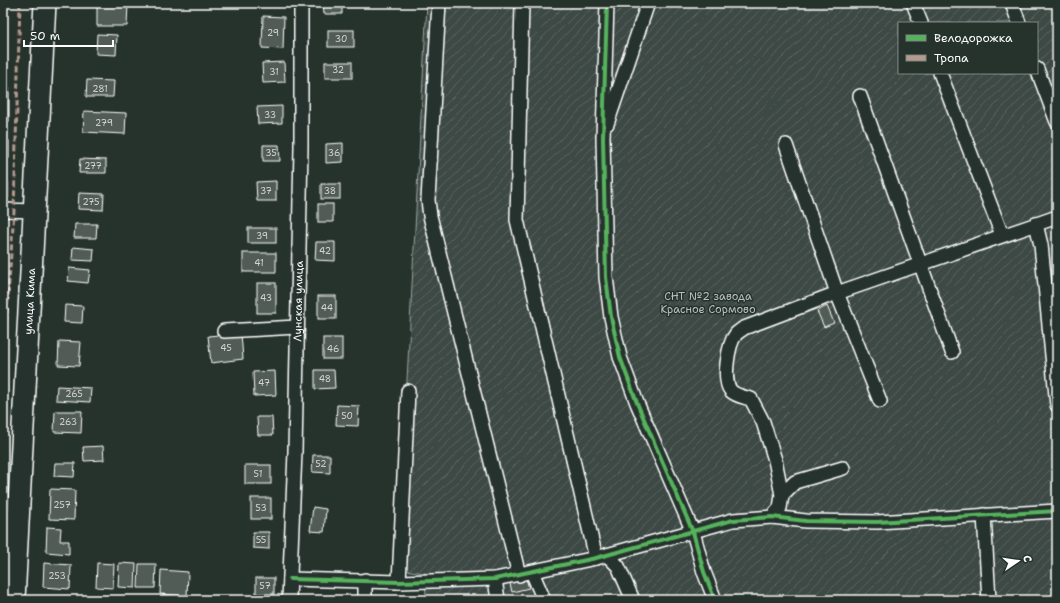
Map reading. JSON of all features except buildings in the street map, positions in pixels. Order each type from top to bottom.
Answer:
[{"type":"main road","name":"улица Кима","points":[[14,600],[45,3]]},
{"type":"street","name":"Лунская улица","points":[[289,600],[301,147],[301,3]]},
{"type":"street","points":[[439,3],[428,200],[429,211],[519,574]]},
{"type":"street","points":[[522,3],[517,220],[601,556],[618,566],[633,600]]},
{"type":"street","points":[[607,3],[603,138],[606,277],[612,324],[620,357],[637,403],[693,532],[704,572],[716,599]]},
{"type":"street","points":[[603,138],[648,3]]},
{"type":"street","points":[[913,3],[921,22]]},
{"type":"street","points":[[1012,3],[1019,22]]},
{"type":"street","points":[[1038,72],[1057,122]]},
{"type":"street","points":[[940,74],[1002,235]]},
{"type":"street","points":[[860,96],[919,264],[952,352]]},
{"type":"street","points":[[786,145],[837,293],[880,401]]},
{"type":"street","points":[[3,210],[34,211]]},
{"type":"street","points":[[772,517],[780,508],[782,495],[775,460],[763,422],[751,399],[734,393],[727,384],[727,363],[731,344],[736,334],[744,328],[837,293],[1057,217]]},
{"type":"street","points":[[1036,224],[1041,245],[1057,405]]},
{"type":"street","points":[[224,331],[297,326]]},
{"type":"street","points":[[399,582],[408,391]]},
{"type":"street","points":[[782,495],[795,482],[843,468]]},
{"type":"street","points":[[290,579],[399,582],[495,579],[601,556],[733,520],[772,517],[806,521],[877,522],[1057,511]]},
{"type":"street","points":[[984,515],[989,600]]},
{"type":"street","points":[[532,572],[544,600]]},
{"type":"street","points":[[495,579],[498,600]]},
{"type":"street","points":[[365,580],[365,600]]},
{"type":"green space","name":"СНТ №2 завода Красное Сормово","points":[[427,3],[1057,3],[1057,600],[426,600],[425,573],[397,569]]},
{"type":"marked path","points":[[3,367],[14,211],[20,3]]},
{"type":"cycle path","points":[[607,3],[603,138],[606,277],[611,317],[620,357],[637,403],[693,532],[704,572],[715,600]]},
{"type":"cycle path","points":[[290,579],[399,582],[495,579],[596,558],[733,520],[772,517],[806,521],[877,522],[1057,511]]}]
